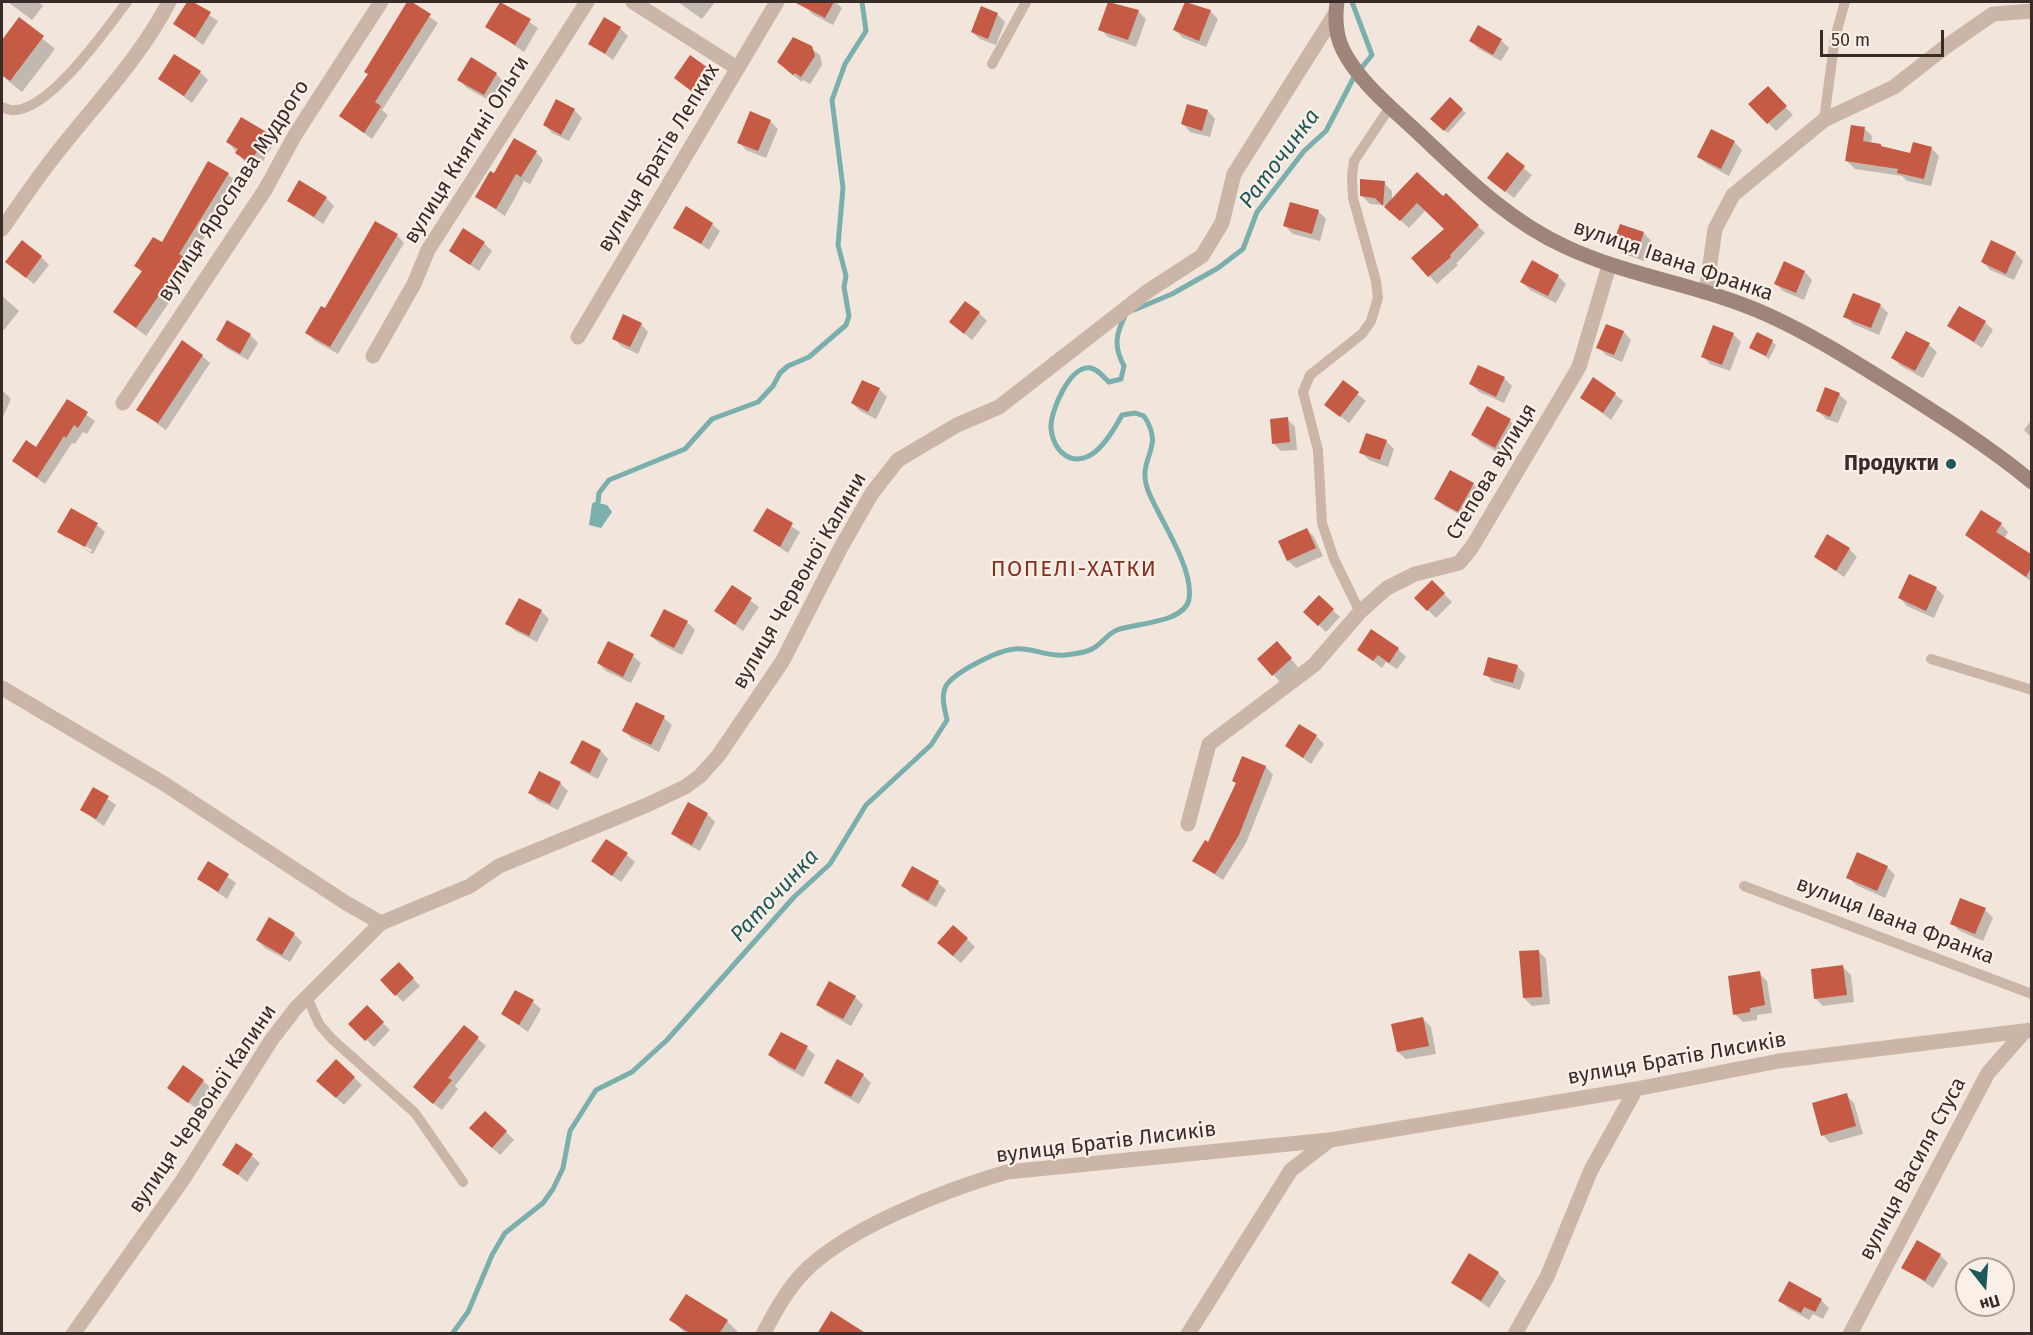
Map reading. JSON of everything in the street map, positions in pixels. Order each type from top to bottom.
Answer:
[{"type":"main road","name":"вулиця Івана Франка","points":[[1336,8],[1340,41],[1353,64],[1390,107],[1475,187],[1522,223],[1564,247],[1609,266],[1706,292],[1768,315],[1836,350],[1962,429],[2031,482]]},
{"type":"street","points":[[2,229],[53,157],[120,78],[158,24],[169,2]]},
{"type":"street","name":"вулиця Ярослава Мудрого","points":[[123,403],[265,190],[295,135],[381,2]]},
{"type":"street","name":"вулиця Княгині Ольги","points":[[373,356],[414,284],[428,250],[474,173],[587,2]]},
{"type":"street","points":[[633,2],[737,68]]},
{"type":"street","name":"вулиця Братів Лепких","points":[[578,337],[777,2]]},
{"type":"street","name":"вулиця Червоної Калини","points":[[73,1334],[182,1181],[272,1039],[307,997],[381,923],[470,886],[499,866],[647,806],[685,787],[700,776],[718,756],[782,663],[840,549],[872,493],[898,460],[957,425],[999,407],[1148,291],[1202,256],[1222,223],[1234,174],[1336,8]]},
{"type":"street","points":[[1706,292],[1715,229],[1733,195],[1824,120],[1894,87],[1944,48],[1993,15],[2031,11]]},
{"type":"street","name":"Степова вулиця","points":[[1188,824],[1209,744],[1314,666],[1360,612],[1387,588],[1415,574],[1459,563],[1473,547],[1579,367],[1609,266]]},
{"type":"street","points":[[2,688],[163,783],[346,903],[381,923]]},
{"type":"street","name":"вулиця Братів Лисиків","points":[[763,1334],[789,1290],[804,1271],[840,1241],[966,1184],[1007,1172],[1330,1140],[1636,1089],[1779,1061],[2028,1031]]},
{"type":"street","name":"вулиця Василя Стуса","points":[[1850,1334],[1988,1073],[2028,1031]]},
{"type":"street","points":[[1515,1334],[1548,1276],[1591,1170],[1636,1089]]},
{"type":"street","name":"вулиця Братів Лисиків","points":[[1188,1334],[1290,1170],[1330,1140]]},
{"type":"lane","points":[[2,107],[15,111],[35,103],[55,88],[85,56],[127,2]]},
{"type":"lane","points":[[992,64],[1026,2]]},
{"type":"lane","points":[[1824,120],[1835,37],[1845,2]]},
{"type":"lane","points":[[1360,612],[1334,559],[1322,523],[1318,450],[1303,392],[1310,375],[1362,334],[1371,321],[1377,298],[1376,281],[1353,198],[1352,176],[1354,160],[1390,107]]},
{"type":"lane","points":[[1931,659],[2031,690]]},
{"type":"lane","name":"вулиця Івана Франка","points":[[1744,886],[2031,994]]},
{"type":"lane","points":[[307,997],[319,1024],[332,1039],[415,1113],[464,1182]]},
{"type":"water","points":[[594,502],[607,505],[612,512],[601,528],[589,525]]},
{"type":"building","points":[[187,2],[193,2],[211,12],[195,38],[173,24]]},
{"type":"building","points":[[407,2],[412,2],[431,14],[375,102],[381,106],[364,133],[339,116],[368,74],[364,72]]},
{"type":"building","points":[[500,2],[531,19],[515,45],[485,27]]},
{"type":"building","points":[[794,2],[834,2],[825,18]]},
{"type":"building","points":[[1108,2],[1139,10],[1128,40],[1098,30]]},
{"type":"building","points":[[1185,2],[1211,10],[1199,41],[1173,30]]},
{"type":"building","points":[[981,6],[998,13],[988,39],[971,32]]},
{"type":"building","points":[[19,17],[44,36],[10,81],[2,75],[2,40]]},
{"type":"building","points":[[604,17],[621,27],[605,54],[588,44]]},
{"type":"building","points":[[1478,25],[1502,39],[1493,55],[1469,41]]},
{"type":"building","points":[[793,37],[812,46],[815,56],[801,77],[795,73],[793,75],[777,62]]},
{"type":"building","points":[[174,54],[201,71],[184,96],[158,79]]},
{"type":"building","points":[[690,55],[711,70],[694,93],[674,78]]},
{"type":"building","points":[[471,57],[497,73],[484,95],[457,80]]},
{"type":"building","points":[[1768,86],[1787,106],[1767,124],[1748,104]]},
{"type":"building","points":[[1450,97],[1463,109],[1444,131],[1430,119]]},
{"type":"building","points":[[556,99],[575,109],[561,135],[543,125]]},
{"type":"building","points":[[1187,104],[1208,110],[1202,131],[1181,124]]},
{"type":"building","points":[[750,111],[771,120],[758,151],[737,143]]},
{"type":"building","points":[[241,117],[268,133],[250,163],[235,153],[238,149],[226,142]]},
{"type":"building","points":[[1851,125],[1865,127],[1863,141],[1881,144],[1881,146],[1910,153],[1913,142],[1932,147],[1924,179],[1897,173],[1898,169],[1845,161]]},
{"type":"building","points":[[1711,129],[1735,141],[1721,169],[1697,157]]},
{"type":"building","points":[[514,138],[537,151],[521,177],[516,174],[496,209],[475,197],[490,171],[494,173]]},
{"type":"building","points":[[1507,152],[1525,166],[1505,192],[1487,178]]},
{"type":"building","points":[[208,161],[229,173],[179,254],[185,258],[136,328],[113,312],[142,271],[134,266],[153,237],[162,242]]},
{"type":"building","points":[[1417,172],[1443,196],[1446,193],[1479,225],[1450,255],[1451,257],[1428,277],[1411,258],[1444,229],[1417,203],[1400,221],[1384,207]]},
{"type":"building","points":[[1360,179],[1385,181],[1383,206],[1375,198],[1360,196]]},
{"type":"building","points":[[299,180],[327,197],[314,217],[287,201]]},
{"type":"building","points":[[1290,202],[1319,210],[1312,234],[1283,226]]},
{"type":"building","points":[[686,206],[713,223],[701,244],[673,228]]},
{"type":"building","points":[[375,221],[398,234],[330,347],[305,333],[321,306],[325,308]]},
{"type":"building","points":[[1620,224],[1644,232],[1636,255],[1612,246]]},
{"type":"building","points":[[463,228],[485,242],[470,265],[449,251]]},
{"type":"building","points":[[22,240],[42,256],[26,278],[5,262]]},
{"type":"building","points":[[1991,240],[2016,252],[2006,274],[1981,262]]},
{"type":"building","points":[[1532,260],[1559,275],[1548,296],[1520,282]]},
{"type":"building","points":[[1784,261],[1805,271],[1796,293],[1774,284]]},
{"type":"building","points":[[1853,293],[1881,304],[1871,328],[1843,317]]},
{"type":"building","points":[[965,301],[980,312],[964,334],[949,322]]},
{"type":"building","points":[[1959,306],[1986,321],[1974,342],[1947,326]]},
{"type":"building","points":[[623,314],[642,323],[630,347],[612,339]]},
{"type":"building","points":[[227,320],[251,334],[240,354],[216,340]]},
{"type":"building","points":[[1606,324],[1624,331],[1614,355],[1596,348]]},
{"type":"building","points":[[1713,325],[1734,333],[1722,365],[1701,357]]},
{"type":"building","points":[[1906,331],[1930,343],[1915,371],[1891,358]]},
{"type":"building","points":[[1757,332],[1773,340],[1766,356],[1749,348]]},
{"type":"building","points":[[182,340],[203,355],[158,423],[136,410]]},
{"type":"building","points":[[1478,365],[1505,377],[1496,397],[1469,384]]},
{"type":"building","points":[[1593,377],[1616,393],[1603,413],[1580,398]]},
{"type":"building","points":[[862,380],[880,388],[868,412],[851,403]]},
{"type":"building","points":[[1343,380],[1359,392],[1340,417],[1324,405]]},
{"type":"building","points":[[1825,387],[1840,393],[1830,417],[1816,411]]},
{"type":"building","points":[[67,399],[88,412],[78,428],[74,425],[66,438],[64,436],[37,478],[12,461],[26,440],[36,447]]},
{"type":"building","points":[[1487,406],[1511,419],[1495,448],[1471,435]]},
{"type":"building","points":[[1288,417],[1290,442],[1272,444],[1270,419]]},
{"type":"building","points":[[1366,433],[1387,440],[1380,460],[1359,453]]},
{"type":"building","points":[[1450,470],[1474,483],[1458,512],[1434,499]]},
{"type":"building","points":[[71,508],[98,523],[85,547],[57,532]]},
{"type":"building","points":[[767,508],[793,523],[780,547],[753,531]]},
{"type":"building","points":[[1981,510],[2002,523],[1996,532],[2031,554],[2031,568],[2026,577],[1965,535]]},
{"type":"building","points":[[1307,528],[1316,548],[1287,561],[1278,541]]},
{"type":"building","points":[[1827,534],[1850,548],[1836,571],[1814,557]]},
{"type":"building","points":[[1909,574],[1937,587],[1926,611],[1898,598]]},
{"type":"building","points":[[1432,580],[1445,593],[1427,611],[1414,598]]},
{"type":"building","points":[[732,585],[752,598],[735,625],[714,611]]},
{"type":"building","points":[[1319,595],[1334,609],[1318,626],[1303,612]]},
{"type":"building","points":[[519,598],[542,610],[529,636],[505,624]]},
{"type":"building","points":[[664,609],[688,621],[674,648],[650,636]]},
{"type":"building","points":[[1371,629],[1399,648],[1389,663],[1378,655],[1373,661],[1357,650]]},
{"type":"building","points":[[608,641],[634,654],[623,677],[597,663]]},
{"type":"building","points":[[1277,641],[1292,658],[1272,676],[1257,659]]},
{"type":"building","points":[[1488,657],[1518,665],[1513,683],[1483,675]]},
{"type":"building","points":[[636,702],[665,716],[651,745],[622,731]]},
{"type":"building","points":[[1299,724],[1317,735],[1303,758],[1285,746]]},
{"type":"building","points":[[582,740],[601,750],[590,773],[570,763]]},
{"type":"building","points":[[1242,756],[1266,766],[1239,835],[1215,874],[1192,861],[1205,840],[1208,842],[1236,783],[1232,781]]},
{"type":"building","points":[[539,771],[561,782],[550,804],[528,793]]},
{"type":"building","points":[[93,787],[109,796],[96,819],[80,810]]},
{"type":"building","points":[[688,802],[708,813],[692,845],[671,834]]},
{"type":"building","points":[[606,839],[628,853],[612,876],[591,861]]},
{"type":"building","points":[[1857,852],[1888,866],[1877,891],[1846,878]]},
{"type":"building","points":[[208,861],[229,874],[218,892],[197,879]]},
{"type":"building","points":[[912,866],[939,881],[928,901],[901,886]]},
{"type":"building","points":[[1960,898],[1986,908],[1975,934],[1950,924]]},
{"type":"building","points":[[269,917],[295,933],[282,955],[256,940]]},
{"type":"building","points":[[953,925],[968,938],[953,956],[937,943]]},
{"type":"building","points":[[1539,950],[1542,997],[1523,998],[1519,951]]},
{"type":"building","points":[[399,962],[414,978],[395,996],[380,980]]},
{"type":"building","points":[[1843,965],[1847,995],[1814,999],[1811,969]]},
{"type":"building","points":[[1760,971],[1765,1005],[1750,1008],[1750,1012],[1733,1015],[1728,976]]},
{"type":"building","points":[[829,981],[856,996],[843,1019],[816,1005]]},
{"type":"building","points":[[515,990],[534,1000],[519,1025],[501,1014]]},
{"type":"building","points":[[367,1005],[384,1022],[365,1041],[348,1024]]},
{"type":"building","points":[[1423,1017],[1429,1046],[1397,1052],[1391,1024]]},
{"type":"building","points":[[464,1025],[479,1037],[448,1078],[452,1080],[433,1104],[413,1087]]},
{"type":"building","points":[[781,1032],[808,1046],[795,1070],[768,1055]]},
{"type":"building","points":[[336,1059],[355,1077],[336,1098],[316,1081]]},
{"type":"building","points":[[837,1059],[864,1074],[851,1097],[824,1083]]},
{"type":"building","points":[[183,1065],[204,1080],[188,1103],[167,1088]]},
{"type":"building","points":[[1847,1093],[1856,1126],[1821,1136],[1812,1103]]},
{"type":"building","points":[[485,1111],[507,1131],[492,1148],[469,1128]]},
{"type":"building","points":[[236,1143],[253,1154],[238,1175],[222,1165]]},
{"type":"building","points":[[1917,1240],[1941,1254],[1925,1281],[1901,1268]]},
{"type":"building","points":[[1469,1253],[1499,1272],[1481,1301],[1451,1283]]},
{"type":"building","points":[[1789,1281],[1822,1299],[1815,1312],[1804,1307],[1801,1313],[1778,1301]]},
{"type":"building","points":[[686,1294],[728,1320],[719,1334],[691,1334],[669,1320]]},
{"type":"building","points":[[831,1311],[867,1334],[817,1334]]},
{"type":"waterway","points":[[598,502],[599,493],[609,480],[685,449],[712,419],[758,402],[773,386],[780,373],[788,366],[809,357],[846,325],[849,316],[844,287],[846,276],[838,245],[843,188],[832,100],[845,64],[866,31],[862,2]]},
{"type":"waterway","name":"Раточинка","points":[[1134,310],[1172,294],[1218,268],[1243,249],[1257,212],[1304,151],[1326,131],[1354,77],[1372,55],[1352,2]]},
{"type":"waterway","name":"Раточинка","points":[[452,1334],[468,1312],[492,1255],[505,1233],[543,1203],[553,1189],[563,1168],[570,1131],[596,1090],[632,1072],[667,1040],[794,897],[830,864],[866,805],[931,745],[947,720],[943,696],[949,682],[976,663],[1008,650],[1027,649],[1052,655],[1082,652],[1095,647],[1117,630],[1169,618],[1185,607],[1189,599],[1187,574],[1145,481],[1152,438],[1144,416],[1135,413],[1122,415],[1099,448],[1087,457],[1079,459],[1060,451],[1051,428],[1058,401],[1076,373],[1091,368],[1109,382],[1121,379],[1124,366],[1118,352],[1117,340],[1126,314]]},
{"type":"place","name":"Продукти","points":[[1951,464]]},
{"type":"district","name":"ПОПЕЛІ-ХАТКИ","points":[[1074,570]]}]
